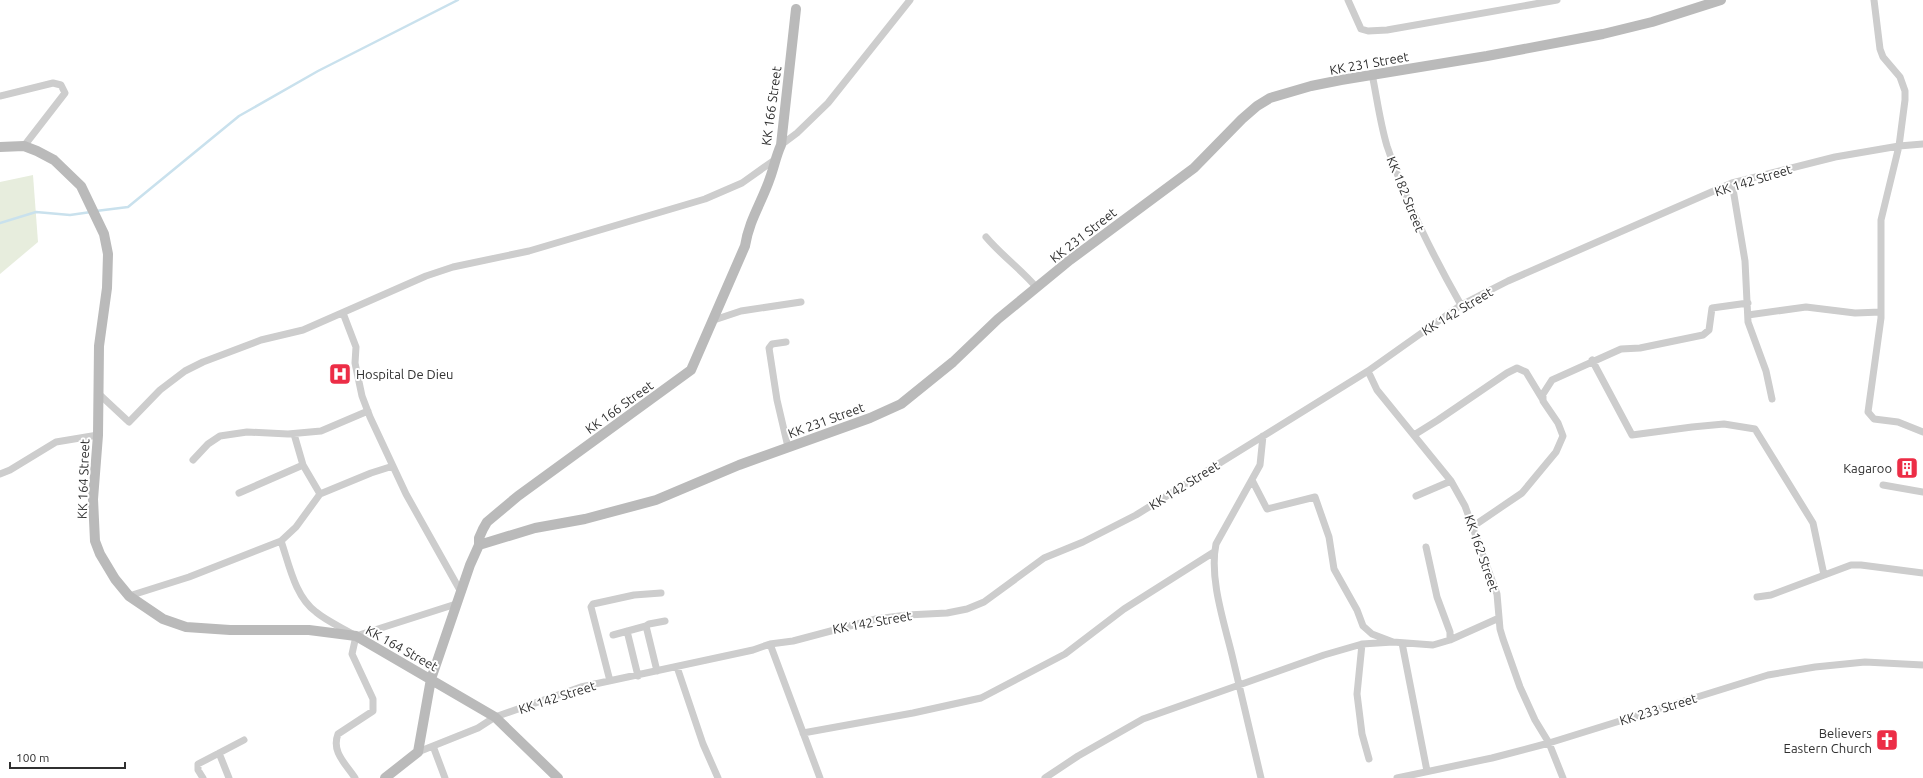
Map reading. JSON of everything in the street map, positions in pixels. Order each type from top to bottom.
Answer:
[{"type":"street","points":[[781,145],[797,133],[828,103],[910,0]]},
{"type":"street","points":[[1348,0],[1362,29],[1368,31],[1387,30],[1558,0]]},
{"type":"street","name":"KK 231 Street","points":[[479,545],[535,528],[585,519],[656,500],[739,465],[870,418],[901,404],[953,362],[998,319],[1070,260],[1194,168],[1257,106],[1270,98],[1312,86],[1372,74],[1487,56],[1603,34],[1652,22],[1706,2],[1721,0]]},
{"type":"street","points":[[1874,0],[1880,49],[1883,57],[1900,77],[1905,91],[1899,146],[1881,220],[1881,312],[1868,412],[1874,419],[1898,422],[1923,432]]},
{"type":"street","name":"KK 166 Street","points":[[418,752],[432,679],[460,592],[479,545],[479,538],[487,522],[518,496],[691,370],[745,246],[748,229],[770,178],[774,161],[781,145],[796,9]]},
{"type":"street","name":"KK 182 Street","points":[[1372,74],[1387,144],[1406,199],[1430,250],[1461,305]]},
{"type":"street","points":[[0,96],[53,82],[61,85],[64,93],[24,146],[0,147]]},
{"type":"street","name":"KK 142 Street","points":[[418,752],[478,728],[495,717],[581,687],[638,676],[753,650],[770,644],[793,641],[876,619],[907,614],[947,613],[967,609],[984,602],[1044,558],[1089,539],[1136,515],[1368,371],[1418,334],[1461,305],[1508,281],[1732,183],[1835,157],[1899,146],[1923,144]]},
{"type":"street","name":"KK 164 Street","points":[[24,146],[54,160],[82,186],[104,234],[108,254],[107,288],[99,346],[98,435],[93,499],[95,541],[100,554],[111,572],[129,596],[145,608],[163,618],[186,627],[230,630],[309,630],[356,636],[495,717],[558,778]]},
{"type":"street","points":[[99,394],[129,422],[160,390],[185,371],[261,340],[303,330],[426,276],[453,268],[529,251],[711,197],[742,184],[774,161]]},
{"type":"street","points":[[1732,183],[1745,261],[1749,326],[1766,371],[1772,399]]},
{"type":"street","points":[[986,237],[1009,261],[1026,275],[1037,288]]},
{"type":"street","points":[[714,320],[741,311],[801,302]]},
{"type":"street","points":[[1543,401],[1543,394],[1552,380],[1592,360],[1621,349],[1648,347],[1703,334],[1709,330],[1712,308],[1748,303]]},
{"type":"street","points":[[1748,315],[1806,307],[1855,313],[1881,312]]},
{"type":"street","points":[[343,313],[356,347],[355,364],[368,411],[406,494],[460,592]]},
{"type":"street","points":[[786,342],[772,344],[769,348],[777,400],[788,447]]},
{"type":"street","points":[[1592,360],[1632,435],[1692,426],[1724,424],[1755,429],[1813,523],[1824,575]]},
{"type":"street","points":[[1414,435],[1507,373],[1517,368],[1526,372],[1558,423],[1563,436],[1556,452],[1522,493],[1472,527]]},
{"type":"street","name":"KK 162 Street","points":[[1368,371],[1377,390],[1451,481],[1465,506],[1497,594],[1503,639],[1520,687],[1535,720],[1549,743],[1563,778]]},
{"type":"street","points":[[193,460],[208,444],[220,436],[247,432],[294,434],[321,431],[368,411]]},
{"type":"street","points":[[294,434],[303,465],[320,494]]},
{"type":"street","points":[[0,474],[10,470],[56,442],[98,435]]},
{"type":"street","points":[[1261,778],[1214,571],[1214,552],[1216,544],[1260,465],[1263,436]]},
{"type":"street","points":[[239,493],[303,465]]},
{"type":"street","points":[[129,596],[189,577],[281,541],[296,527],[320,494],[371,473],[393,466]]},
{"type":"street","points":[[1252,480],[1267,509],[1316,497],[1329,537],[1334,569],[1357,610],[1363,626],[1372,634],[1393,642]]},
{"type":"street","points":[[1416,496],[1451,481]]},
{"type":"street","points":[[1883,485],[1923,492]]},
{"type":"street","points":[[281,541],[300,594],[309,606],[316,612],[356,636],[456,604]]},
{"type":"street","points":[[1426,548],[1437,597],[1450,632],[1450,640]]},
{"type":"street","points":[[803,733],[913,713],[981,698],[1065,654],[1124,609],[1214,552]]},
{"type":"street","points":[[1756,597],[1770,594],[1841,568],[1857,565],[1923,573]]},
{"type":"street","points":[[610,681],[591,607],[593,604],[634,595],[661,593]]},
{"type":"street","points":[[1045,778],[1078,756],[1143,719],[1239,684],[1324,655],[1362,644],[1402,642],[1433,645],[1450,640],[1499,618]]},
{"type":"street","points":[[613,634],[665,621]]},
{"type":"street","points":[[646,626],[657,671]]},
{"type":"street","points":[[627,631],[638,676]]},
{"type":"street","points":[[355,778],[337,751],[336,740],[338,734],[373,711],[373,698],[352,654],[356,636]]},
{"type":"street","points":[[1402,642],[1425,774]]},
{"type":"street","points":[[770,644],[820,778]]},
{"type":"street","points":[[1362,644],[1357,694],[1362,734],[1369,759]]},
{"type":"street","name":"KK 233 Street","points":[[1397,778],[1425,774],[1549,743],[1768,675],[1815,667],[1865,662],[1923,665]]},
{"type":"street","points":[[677,667],[703,744],[718,778]]},
{"type":"street","points":[[203,778],[198,770],[198,764],[244,740]]},
{"type":"street","points":[[433,746],[445,778]]},
{"type":"street","points":[[219,752],[229,778]]},
{"type":"street","points":[[385,778],[418,752]]},
{"type":"green space","points":[[33,175],[38,242],[0,274],[0,182]]},
{"type":"waterway","points":[[96,211],[128,207],[239,116],[318,71],[458,0]]},
{"type":"waterway","points":[[0,223],[36,212],[70,215],[91,212]]},
{"type":"place","name":"Hospital De Dieu","points":[[340,374]]},
{"type":"place","name":"Kagaroo","points":[[1907,468]]},
{"type":"place","name":"Believers Eastern Church","points":[[1887,740]]}]
